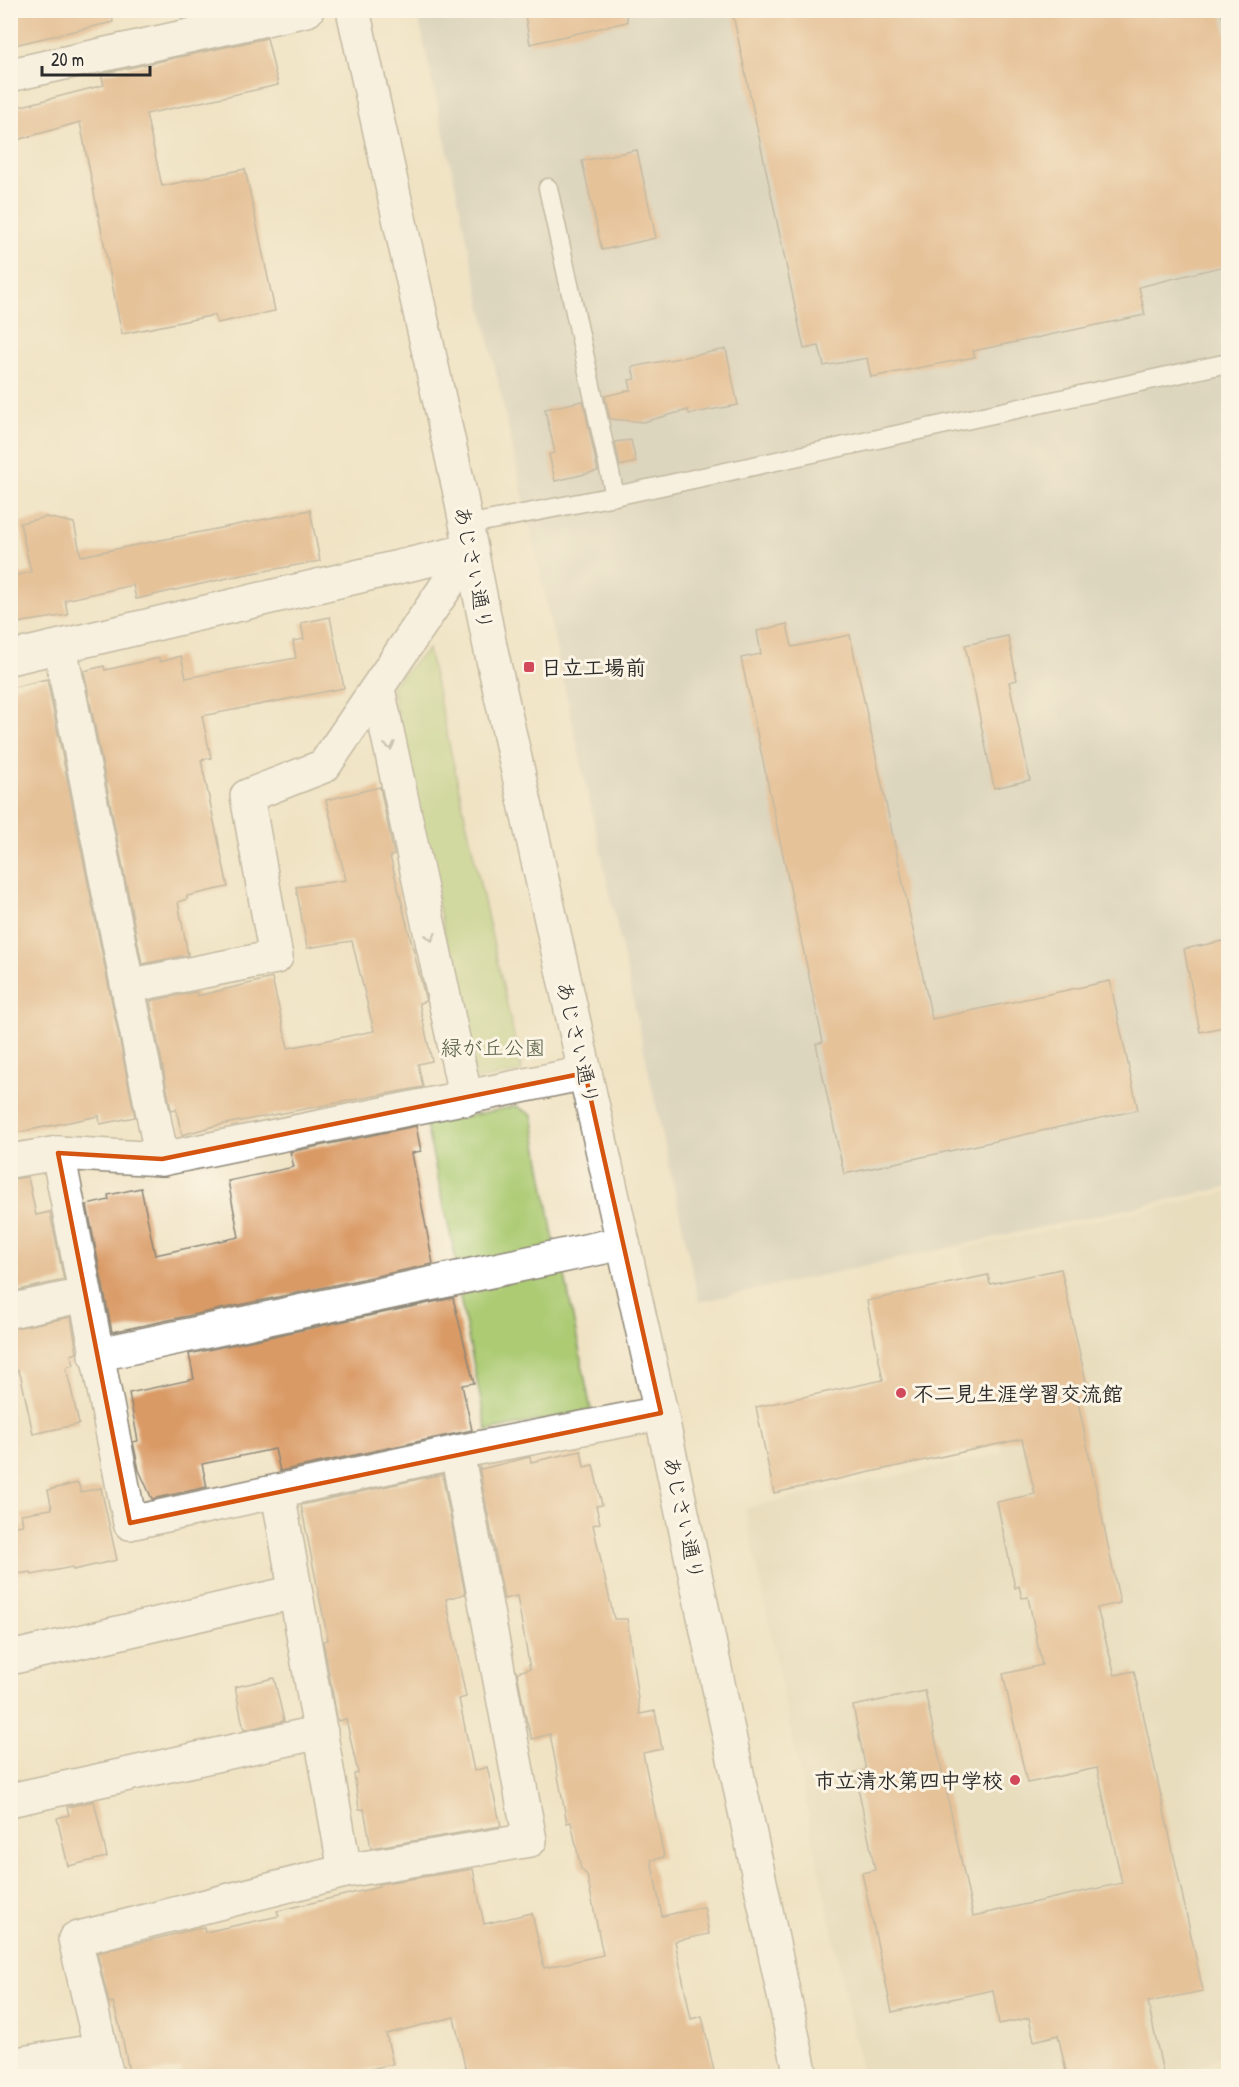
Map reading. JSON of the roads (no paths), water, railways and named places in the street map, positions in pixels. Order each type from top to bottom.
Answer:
[{"type":"street","points":[[10,75],[307,10]]},
{"type":"street","name":"あじさい通り","points":[[352,10],[490,646],[661,1413],[801,2076]]},
{"type":"street","points":[[10,658],[60,647],[468,538]]},
{"type":"street","points":[[128,986],[276,957],[247,796],[324,766],[378,689],[468,538]]},
{"type":"street","points":[[60,647],[162,1159]]},
{"type":"street","points":[[378,689],[466,1099]]},
{"type":"street","points":[[10,1161],[58,1153],[162,1159],[585,1073]]},
{"type":"street","points":[[58,1153],[95,1355],[130,1523],[278,1493],[457,1452],[661,1413]]},
{"type":"street","points":[[95,1355],[623,1243]]},
{"type":"street","points":[[10,1311],[84,1295]]},
{"type":"street","points":[[10,2066],[104,2063],[75,1939],[345,1871],[530,1840],[457,1452]]},
{"type":"street","points":[[278,1493],[345,1871]]},
{"type":"street","points":[[10,1658],[295,1592]]},
{"type":"street","points":[[10,1800],[321,1731]]},
{"type":"lane","points":[[548,188],[615,496]]},
{"type":"lane","points":[[468,538],[615,496],[1228,363]]},
{"type":"place","name":"日立工場前","points":[[529,667]]},
{"type":"place","name":"不二見生涯学習交流館","points":[[901,1393]]},
{"type":"place","name":"市立清水第四中学校","points":[[1015,1780]]},
{"type":"park label","name":"緑が丘公園","points":[[493,1047]]}]
